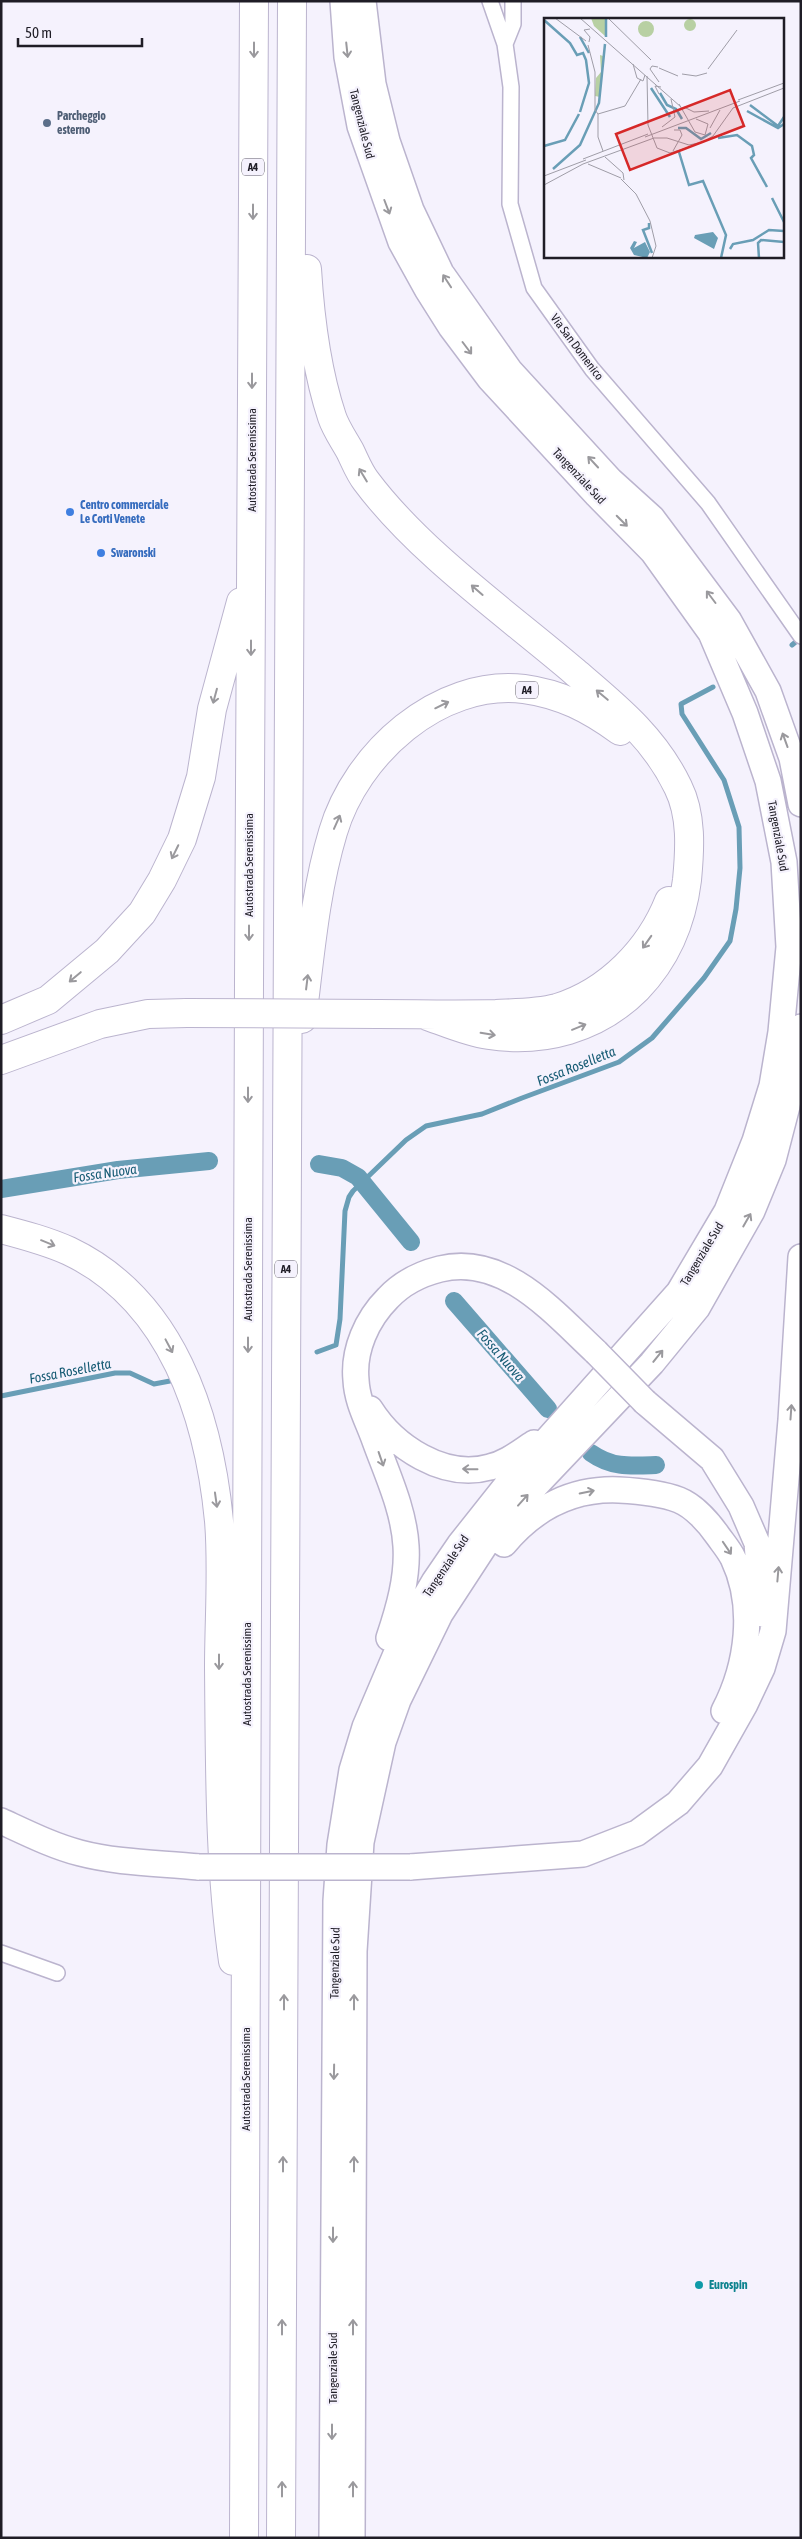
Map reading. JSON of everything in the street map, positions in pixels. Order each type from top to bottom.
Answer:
[{"type":"highway","name":"Autostrada Serenissima","points":[[244,2538],[254,1]]},
{"type":"highway","name":"A4","points":[[281,2538],[292,1]]},
{"type":"highway","name":"Tangenziale Sud","points":[[332,2538],[336,1901],[344,1806],[365,1727],[408,1626],[434,1582],[460,1544],[506,1486],[679,1292],[728,1211],[756,1141],[772,1086],[782,1032],[789,947],[784,862],[768,781],[745,713],[711,633],[653,552],[597,495],[490,379],[451,327],[401,242],[378,182],[360,126],[347,57],[342,1]]},
{"type":"highway","name":"Tangenziale Sud","points":[[364,1],[374,84],[387,141],[411,210],[441,273],[510,371],[610,480],[652,518],[729,621],[768,691],[792,758],[801,804]]},
{"type":"highway","name":"A4","points":[[292,131],[304,224],[313,330],[321,375],[333,419],[365,480],[420,541],[617,708],[649,739],[679,788],[686,812],[690,843],[684,899],[679,919],[662,957],[636,990],[621,1003],[605,1014],[579,1027],[532,1038],[486,1035],[425,1016]]},
{"type":"highway","name":"A4","points":[[1,1020],[48,1000],[107,951],[142,913],[162,880],[182,839],[201,777],[212,709],[251,564]]},
{"type":"highway","name":"A4","points":[[1,1060],[100,1024],[148,1014],[187,1013],[378,1014],[425,1016],[517,1013],[557,1008],[592,992],[635,959],[661,922],[673,892],[677,860],[676,829],[668,800],[657,776],[641,751],[620,730],[593,711],[561,697],[523,689],[491,690],[455,699],[416,718],[381,749],[354,784],[333,831],[311,943],[286,1152]]},
{"type":"highway","name":"Tangenziale Sud","points":[[352,2538],[354,1951],[356,1896],[361,1842],[383,1742],[398,1700],[444,1606],[487,1542],[521,1501],[652,1363],[697,1308],[752,1211],[773,1160],[787,1106],[801,1027]]},
{"type":"highway","name":"A4","points":[[1,1229],[32,1237],[70,1252],[107,1274],[135,1299],[166,1339],[189,1384],[209,1450],[219,1522],[220,1821],[227,1921],[246,2023]]},
{"type":"highway","points":[[1,1822],[81,1853],[200,1867],[410,1867],[583,1854],[637,1833],[678,1803],[710,1766],[745,1704],[762,1668],[773,1631],[792,1410],[801,1257]]},
{"type":"highway","points":[[365,1727],[400,1605],[405,1573],[406,1545],[402,1518],[362,1410],[356,1380],[360,1343],[379,1306],[394,1291],[412,1279],[428,1272],[445,1268],[479,1268],[509,1279],[541,1302],[596,1352],[645,1402],[712,1459],[741,1506],[757,1544],[763,1620],[758,1655],[745,1704]]},
{"type":"highway","points":[[356,1380],[372,1412],[397,1441],[412,1452],[439,1465],[476,1470],[490,1467],[508,1460],[560,1427]]},
{"type":"highway","points":[[418,1656],[506,1541],[532,1517],[568,1496],[598,1489],[638,1491],[680,1500],[710,1524],[733,1558],[744,1596],[746,1646],[734,1693],[714,1732],[637,1833]]},
{"type":"street","points":[[490,1],[505,44]]},
{"type":"street","name":"Via San Domenico","points":[[513,1],[513,24],[505,44],[511,87],[510,204],[534,288],[592,369],[708,503],[801,636]]},
{"type":"street","points":[[1,1953],[57,1973]]},
{"type":"waterway","name":"Fossa Roselletta","points":[[792,645],[798,640]]},
{"type":"waterway","name":"Fossa Roselletta","points":[[317,1352],[336,1345],[340,1319],[345,1211],[353,1191],[406,1140],[426,1126],[482,1114],[619,1062],[652,1038],[704,978],[730,941],[736,909],[740,868],[739,827],[724,780],[682,714],[681,704],[713,687]]},
{"type":"waterway","name":"Fossa Nuova","points":[[1,1189],[118,1170],[209,1161]]},
{"type":"waterway","name":"Fossa Nuova","points":[[319,1164],[342,1168],[358,1177],[411,1242]]},
{"type":"waterway","name":"Fossa Nuova","points":[[454,1301],[548,1409]]},
{"type":"waterway","name":"Fossa Roselletta","points":[[1,1396],[115,1373],[130,1373],[154,1384],[170,1381]]},
{"type":"waterway","name":"Fossa Nuova","points":[[591,1453],[614,1464],[630,1466],[656,1465]]},
{"type":"place","name":"Parcheggio esterno","points":[[47,123]]},
{"type":"place","name":"Centro commerciale Le Corti Venete","points":[[70,512]]},
{"type":"place","name":"Swaronski","points":[[101,553]]},
{"type":"place","name":"Eurospin","points":[[699,2285]]}]
